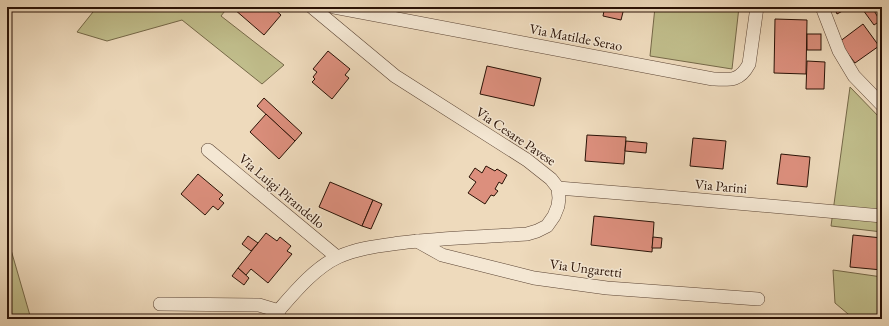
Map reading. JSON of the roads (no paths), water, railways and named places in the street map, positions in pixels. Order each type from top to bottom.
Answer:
[{"type":"street","name":"Via Cesare Pavese","points":[[275,315],[319,269],[337,257],[364,248],[417,241],[527,234],[547,226],[554,216],[559,198],[558,188],[552,179],[527,160],[395,76],[312,7]]},
{"type":"street","name":"Via Matilde Serao","points":[[334,7],[713,79],[729,80],[738,78],[745,72],[749,64],[757,7]]},
{"type":"street","points":[[822,7],[836,46],[854,76],[882,105]]},
{"type":"street","name":"Via Luigi Pirandello","points":[[208,150],[337,257]]},
{"type":"street","name":"Via Parini","points":[[558,188],[882,216]]},
{"type":"street","name":"Via Ungaretti","points":[[417,241],[442,255],[534,278],[606,288],[758,299]]},
{"type":"street","points":[[160,304],[259,305],[275,315]]}]
